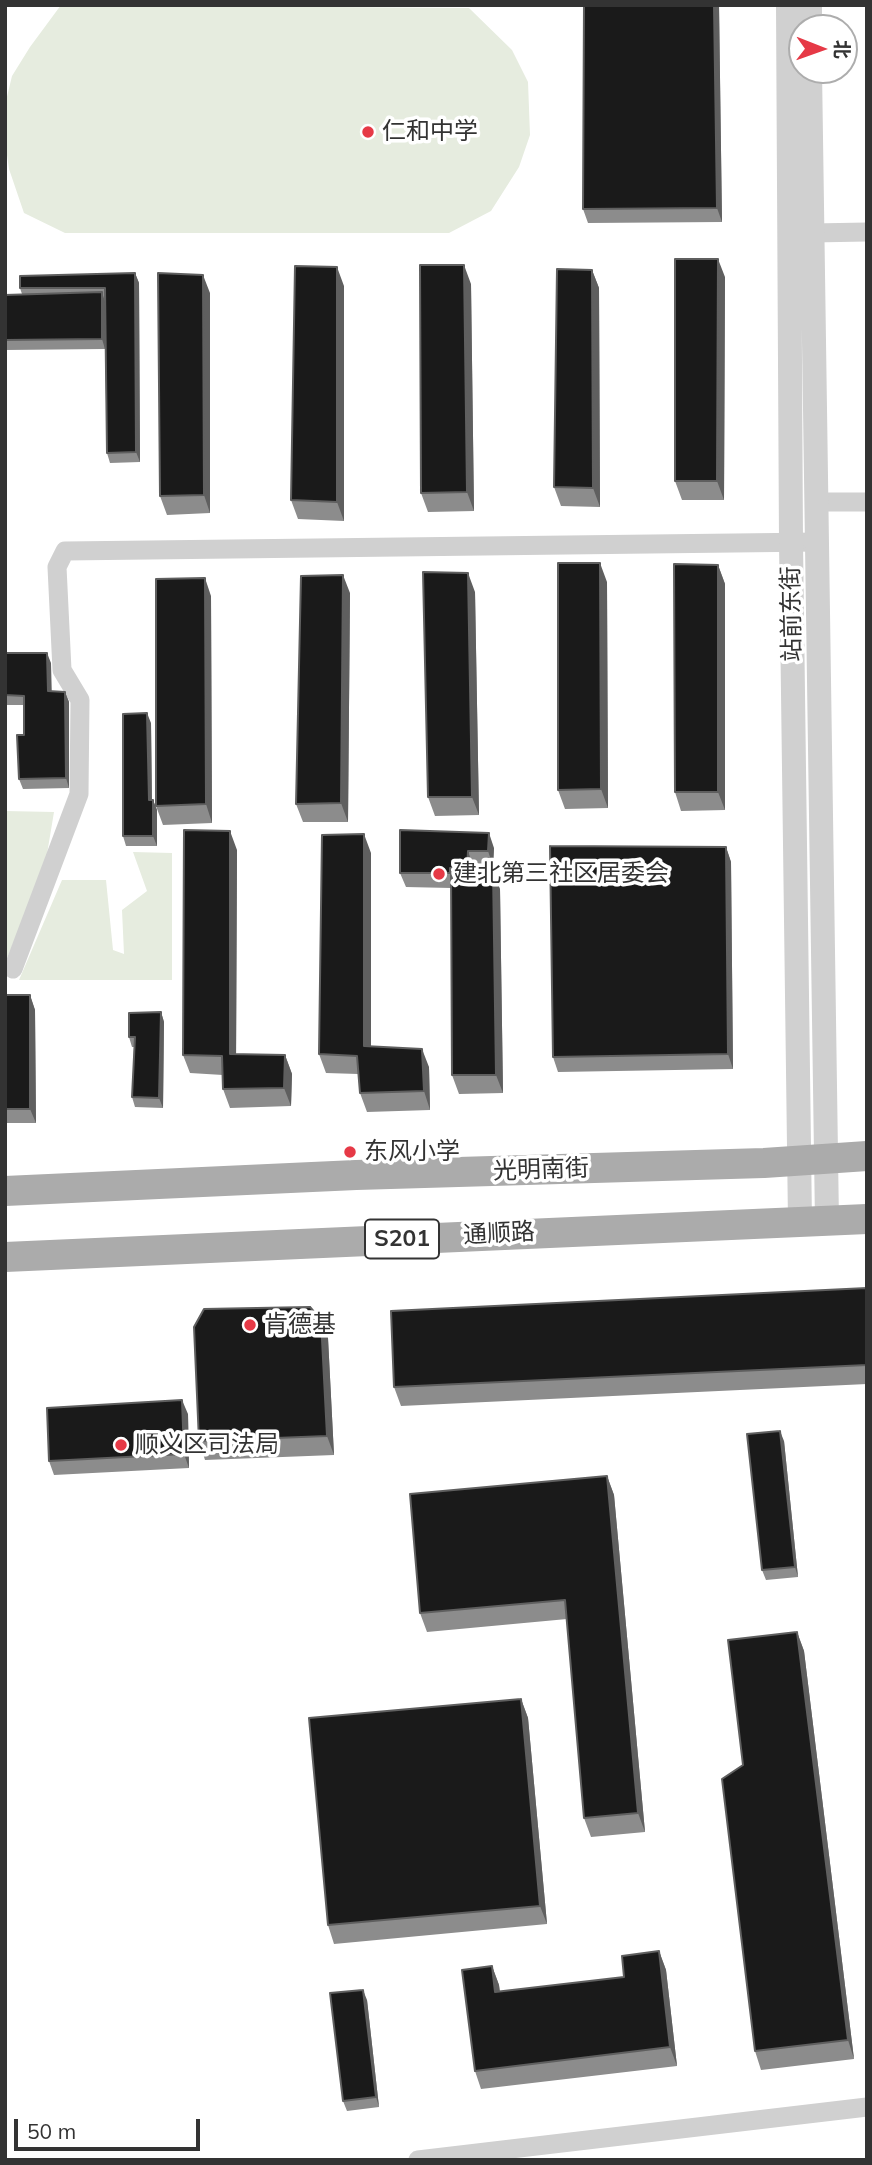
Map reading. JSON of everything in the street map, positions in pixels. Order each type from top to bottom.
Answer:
[{"type":"main road","name":"光明南街","points":[[5,1191],[867,1156]]},
{"type":"main road","name":"通顺路","points":[[5,1256],[867,1219]]},
{"type":"street","name":"站前东街","points":[[788,5],[791,542],[813,1222]]},
{"type":"street","name":"站前东街","points":[[810,84],[818,542],[812,1159]]},
{"type":"street","points":[[812,233],[867,232]]},
{"type":"street","points":[[817,502],[867,502]]},
{"type":"street","points":[[13,969],[79,794],[80,700],[62,670],[57,567],[65,551],[818,542]]},
{"type":"street","points":[[418,2160],[867,2107]]},
{"type":"shaded area","points":[[61,5],[469,8],[512,50],[528,82],[530,135],[519,167],[491,211],[449,233],[65,233],[24,213],[9,169],[5,141],[5,105],[12,76]]},
{"type":"shaded area","points":[[5,811],[54,812],[45,866],[5,963]]},
{"type":"shaded area","points":[[133,852],[172,853],[172,980],[19,980],[62,880],[106,880],[113,950],[124,954],[122,910],[147,891]]},
{"type":"building","points":[[584,5],[714,5],[717,208],[583,209]]},
{"type":"building","points":[[675,259],[718,259],[717,481],[675,481]]},
{"type":"building","points":[[420,265],[464,265],[467,492],[421,493]]},
{"type":"building","points":[[295,266],[337,267],[337,502],[291,500]]},
{"type":"building","points":[[557,269],[592,270],[593,488],[554,487]]},
{"type":"building","points":[[135,273],[136,452],[107,453],[105,288],[20,288],[20,276]]},
{"type":"building","points":[[158,273],[203,275],[204,495],[160,496]]},
{"type":"building","points":[[102,292],[102,339],[5,340],[5,295]]},
{"type":"building","points":[[558,563],[600,563],[601,789],[558,790]]},
{"type":"building","points":[[674,564],[718,565],[718,792],[675,792]]},
{"type":"building","points":[[423,572],[468,573],[472,797],[428,797]]},
{"type":"building","points":[[343,575],[341,803],[296,804],[301,576]]},
{"type":"building","points":[[205,578],[206,804],[156,806],[156,579]]},
{"type":"building","points":[[5,653],[47,653],[48,691],[65,692],[66,778],[19,779],[17,735],[24,735],[24,696],[5,695]]},
{"type":"building","points":[[147,713],[149,800],[153,800],[153,836],[123,836],[123,714]]},
{"type":"building","points":[[184,830],[230,831],[230,1054],[285,1055],[284,1088],[223,1089],[222,1056],[183,1055]]},
{"type":"building","points":[[400,830],[489,833],[488,851],[468,851],[467,869],[450,868],[450,873],[400,873]]},
{"type":"building","points":[[364,834],[364,1046],[422,1049],[424,1091],[360,1093],[357,1056],[319,1054],[322,835]]},
{"type":"building","points":[[550,846],[726,847],[728,1054],[553,1057]]},
{"type":"building","points":[[451,869],[493,870],[496,1075],[452,1075]]},
{"type":"building","points":[[5,995],[30,995],[30,1109],[5,1109]]},
{"type":"building","points":[[161,1012],[159,1098],[132,1097],[135,1037],[129,1037],[129,1013]]},
{"type":"building","points":[[867,1288],[867,1365],[394,1387],[391,1311]]},
{"type":"building","points":[[310,1307],[321,1320],[327,1436],[199,1441],[194,1327],[204,1309]]},
{"type":"building","name":"顺义区司法局","points":[[182,1400],[184,1454],[49,1461],[47,1408]]},
{"type":"building","points":[[780,1431],[795,1567],[762,1570],[747,1434]]},
{"type":"building","points":[[607,1476],[638,1813],[584,1818],[565,1600],[420,1613],[410,1494]]},
{"type":"building","points":[[797,1632],[848,2040],[755,2051],[722,1779],[743,1765],[728,1640]]},
{"type":"building","points":[[521,1699],[540,1906],[328,1925],[309,1718]]},
{"type":"building","points":[[659,1951],[670,2047],[475,2071],[462,1970],[492,1966],[495,1992],[624,1977],[622,1956]]},
{"type":"building","points":[[363,1990],[376,2097],[343,2101],[330,1993]]},
{"type":"place","name":"仁和中学","points":[[368,132]]},
{"type":"place","name":"建北第三社区居委会","points":[[439,874]]},
{"type":"place","name":"东风小学","points":[[350,1152]]},
{"type":"place","name":"肯德基","points":[[250,1325]]},
{"type":"place","name":"顺义区司法局","points":[[121,1445]]}]
